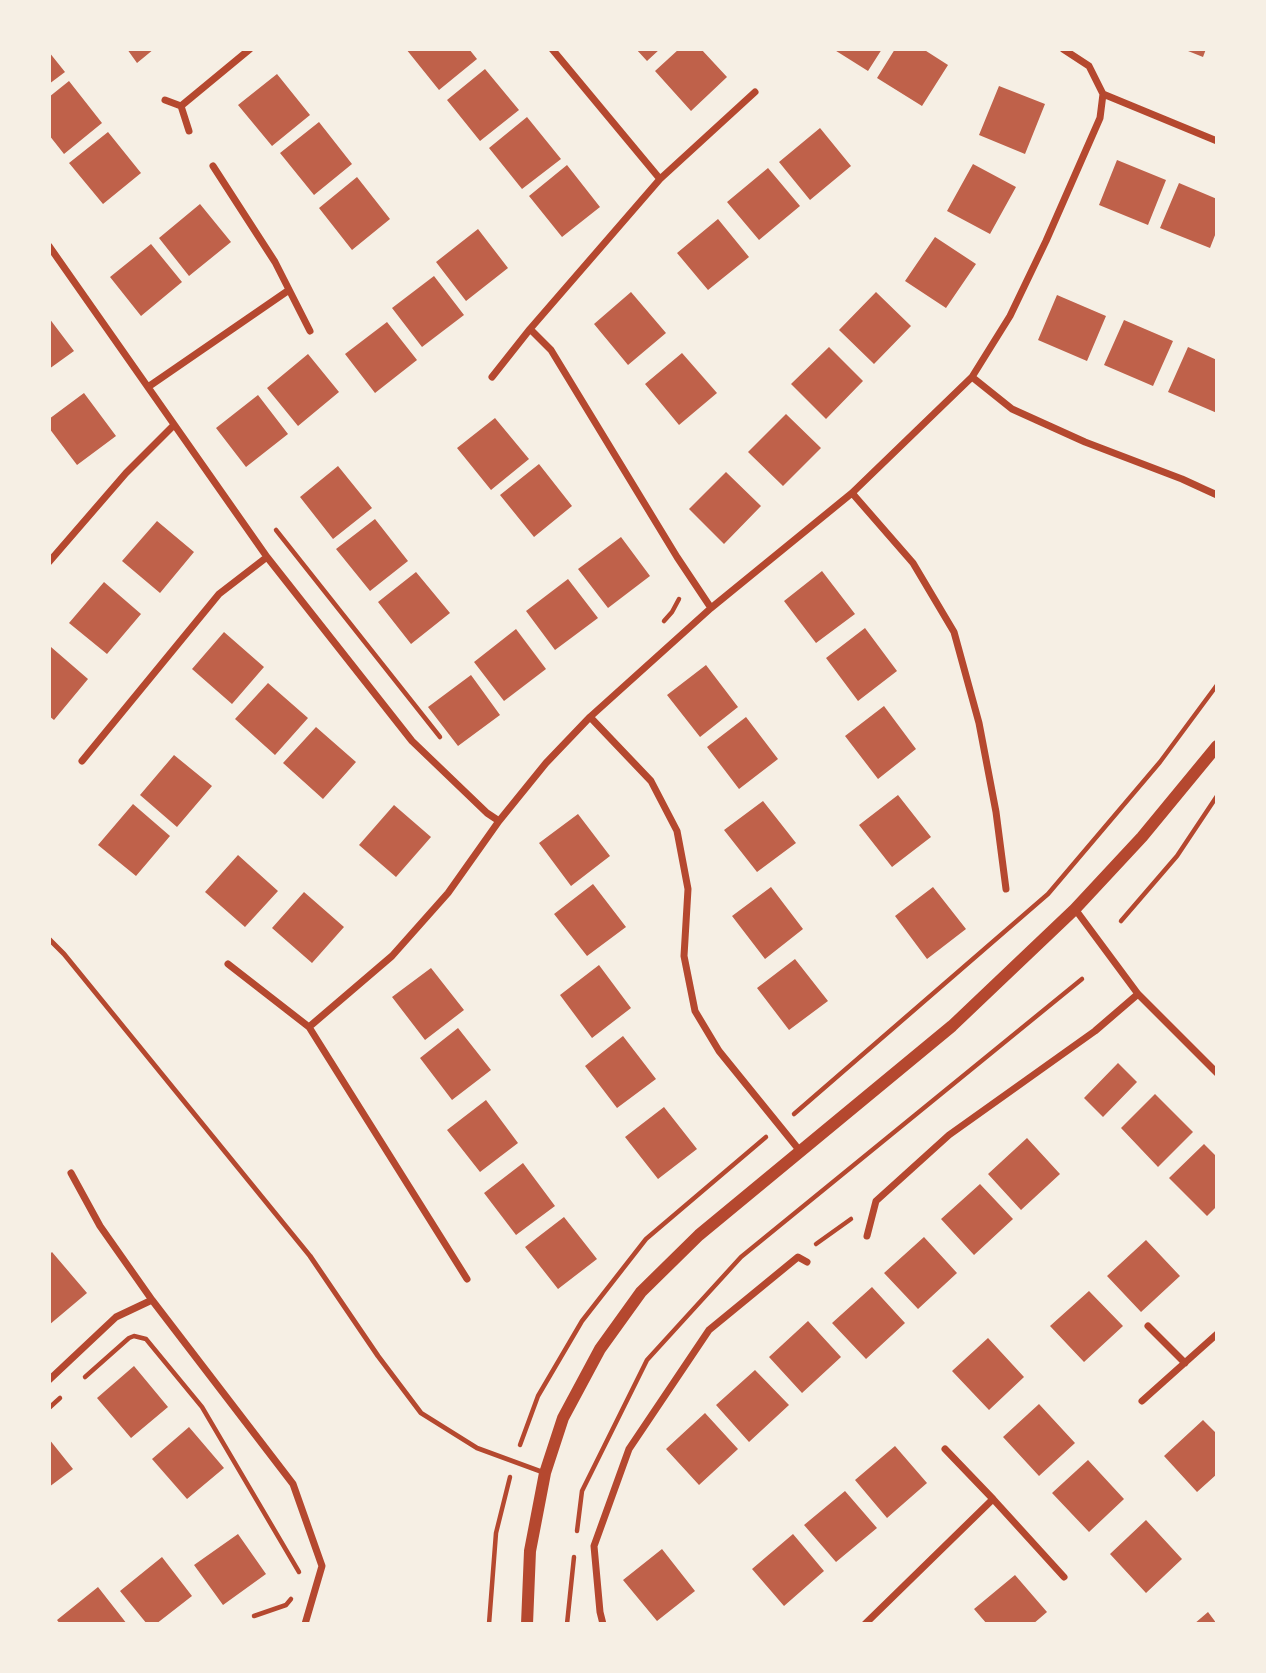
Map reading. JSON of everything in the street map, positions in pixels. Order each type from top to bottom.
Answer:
[{"type":"street","points":[[181,106],[250,49]]},
{"type":"street","points":[[552,49],[660,179]]},
{"type":"street","points":[[309,1027],[392,956],[447,893],[499,821],[546,763],[590,717],[711,608],[852,493],[972,377],[1010,316],[1100,117],[1103,94],[1089,66],[1063,49]]},
{"type":"street","points":[[492,377],[660,179],[755,92]]},
{"type":"street","points":[[1103,94],[1217,141]]},
{"type":"street","points":[[165,100],[181,106]]},
{"type":"street","points":[[181,106],[189,131]]},
{"type":"street","points":[[213,166],[275,262],[310,331]]},
{"type":"street","points":[[49,246],[267,557],[412,741],[487,813],[499,821]]},
{"type":"street","points":[[148,387],[289,290]]},
{"type":"street","points":[[530,329],[551,350],[711,608]]},
{"type":"street","points":[[972,377],[1012,409],[1085,442],[1217,495]]},
{"type":"street","points":[[49,562],[126,473],[174,425]]},
{"type":"street","points":[[852,493],[913,563],[954,632],[979,723],[996,812],[1006,889]]},
{"type":"street","points":[[82,761],[219,594],[267,557]]},
{"type":"street","points":[[590,717],[652,781],[677,831],[688,889],[684,956],[695,1011],[719,1051],[800,1152]]},
{"type":"street","points":[[527,1624],[530,1551],[545,1473],[563,1418],[600,1349],[641,1293],[699,1235],[952,1026],[1075,909],[1142,837],[1217,746]]},
{"type":"street","points":[[1075,909],[1138,994],[1217,1073]]},
{"type":"street","points":[[228,964],[309,1027],[467,1279]]},
{"type":"street","points":[[867,1236],[876,1201],[949,1135],[1095,1031],[1138,994]]},
{"type":"street","points":[[71,1173],[100,1226],[152,1300],[293,1484],[322,1566],[305,1624]]},
{"type":"street","points":[[603,1624],[594,1546],[629,1449],[709,1330],[798,1257],[807,1262]]},
{"type":"street","points":[[49,1380],[116,1317],[152,1300]]},
{"type":"street","points":[[1149,1326],[1185,1363]]},
{"type":"street","points":[[1142,1401],[1217,1334]]},
{"type":"street","points":[[946,1449],[1064,1577]]},
{"type":"street","points":[[865,1624],[993,1499]]},
{"type":"lane","points":[[49,939],[310,1256],[378,1356],[421,1413],[477,1448],[545,1473]]},
{"type":"path","points":[[275,529],[448,747]]},
{"type":"path","points":[[662,622],[679,599]]},
{"type":"path","points":[[1121,921],[1177,856],[1217,796]]},
{"type":"path","points":[[798,1257],[876,1201]]},
{"type":"path","points":[[78,1383],[129,1338],[134,1336],[146,1339],[202,1407],[299,1571],[299,1580]]},
{"type":"path","points":[[49,1408],[68,1391]]},
{"type":"path","points":[[254,1616],[286,1605],[298,1590]]},
{"type":"building","points":[[127,49],[154,49],[137,63]]},
{"type":"building","points":[[406,49],[469,49],[477,59],[439,90]]},
{"type":"building","points":[[636,49],[660,49],[647,61]]},
{"type":"building","points":[[679,49],[701,49],[727,77],[691,111],[655,71]]},
{"type":"building","points":[[833,49],[882,49],[868,71]]},
{"type":"building","points":[[895,49],[923,49],[948,65],[922,106],[877,78]]},
{"type":"building","points":[[1183,49],[1206,49],[1203,57]]},
{"type":"building","points":[[49,52],[65,72],[49,84]]},
{"type":"building","points":[[485,69],[519,110],[480,141],[447,100]]},
{"type":"building","points":[[277,74],[310,115],[272,146],[238,105]]},
{"type":"building","points":[[69,81],[102,123],[64,154],[49,135],[49,97]]},
{"type":"building","points":[[999,86],[1045,104],[1025,154],[979,135]]},
{"type":"building","points":[[527,117],[561,159],[522,189],[489,148]]},
{"type":"building","points":[[319,122],[352,164],[314,195],[280,153]]},
{"type":"building","points":[[820,128],[851,166],[810,200],[779,162]]},
{"type":"building","points":[[108,132],[141,173],[103,204],[69,163]]},
{"type":"building","points":[[1117,160],[1166,180],[1148,225],[1099,205]]},
{"type":"building","points":[[973,164],[1016,187],[990,234],[947,211]]},
{"type":"building","points":[[567,165],[600,207],[562,237],[529,196]]},
{"type":"building","points":[[768,168],[800,206],[759,240],[727,202]]},
{"type":"building","points":[[357,177],[390,219],[352,250],[319,208]]},
{"type":"building","points":[[1179,183],[1217,199],[1217,230],[1210,248],[1160,228]]},
{"type":"building","points":[[200,204],[231,242],[189,276],[159,238]]},
{"type":"building","points":[[718,219],[749,257],[708,290],[677,253]]},
{"type":"building","points":[[478,229],[508,268],[466,301],[436,262]]},
{"type":"building","points":[[935,237],[976,264],[946,308],[905,281]]},
{"type":"building","points":[[151,244],[182,282],[141,316],[110,277]]},
{"type":"building","points":[[434,276],[464,315],[422,347],[392,308]]},
{"type":"building","points":[[631,292],[666,333],[628,365],[594,324]]},
{"type":"building","points":[[876,292],[911,326],[874,364],[839,330]]},
{"type":"building","points":[[1057,295],[1106,316],[1087,361],[1038,340]]},
{"type":"building","points":[[49,318],[74,351],[49,369]]},
{"type":"building","points":[[1124,320],[1173,341],[1153,386],[1104,365]]},
{"type":"building","points":[[387,322],[417,360],[375,393],[345,354]]},
{"type":"building","points":[[829,347],[863,381],[826,419],[791,384]]},
{"type":"building","points":[[1188,347],[1217,360],[1217,413],[1168,392]]},
{"type":"building","points":[[682,353],[717,393],[679,425],[645,384]]},
{"type":"building","points":[[308,354],[339,392],[298,426],[267,388]]},
{"type":"building","points":[[84,393],[116,436],[77,465],[49,428],[49,419]]},
{"type":"building","points":[[258,395],[288,434],[246,467],[216,428]]},
{"type":"building","points":[[786,414],[821,448],[783,486],[748,452]]},
{"type":"building","points":[[495,418],[529,459],[491,490],[457,448]]},
{"type":"building","points":[[539,464],[572,506],[534,537],[500,495]]},
{"type":"building","points":[[338,466],[372,508],[333,539],[300,497]]},
{"type":"building","points":[[726,472],[761,506],[724,544],[689,509]]},
{"type":"building","points":[[375,519],[408,561],[370,591],[336,549]]},
{"type":"building","points":[[157,521],[194,552],[160,593],[122,561]]},
{"type":"building","points":[[621,537],[650,576],[608,608],[578,569]]},
{"type":"building","points":[[822,571],[855,614],[816,643],[784,601]]},
{"type":"building","points":[[416,572],[450,613],[411,644],[378,602]]},
{"type":"building","points":[[568,579],[598,618],[555,650],[526,611]]},
{"type":"building","points":[[104,582],[141,614],[107,654],[69,623]]},
{"type":"building","points":[[865,628],[897,671],[858,701],[826,658]]},
{"type":"building","points":[[516,629],[546,669],[504,701],[474,662]]},
{"type":"building","points":[[224,632],[264,667],[232,704],[192,669]]},
{"type":"building","points":[[51,647],[88,679],[54,720],[49,716]]},
{"type":"building","points":[[706,665],[738,707],[700,737],[667,695]]},
{"type":"building","points":[[471,675],[500,715],[458,746],[428,707]]},
{"type":"building","points":[[268,683],[308,718],[275,755],[235,719]]},
{"type":"building","points":[[884,706],[916,749],[878,779],[845,736]]},
{"type":"building","points":[[746,717],[778,759],[739,789],[707,747]]},
{"type":"building","points":[[316,727],[356,762],[323,799],[283,763]]},
{"type":"building","points":[[174,755],[212,786],[177,827],[140,795]]},
{"type":"building","points":[[898,795],[931,837],[892,867],[859,825]]},
{"type":"building","points":[[763,801],[796,843],[757,872],[724,830]]},
{"type":"building","points":[[133,804],[170,836],[136,876],[98,845]]},
{"type":"building","points":[[394,805],[431,837],[396,877],[359,845]]},
{"type":"building","points":[[578,814],[610,856],[571,886],[539,843]]},
{"type":"building","points":[[238,855],[278,891],[245,927],[205,892]]},
{"type":"building","points":[[593,884],[626,927],[587,956],[554,914]]},
{"type":"building","points":[[771,887],[803,929],[765,959],[732,916]]},
{"type":"building","points":[[933,887],[966,929],[927,959],[895,916]]},
{"type":"building","points":[[304,892],[344,927],[312,963],[272,928]]},
{"type":"building","points":[[795,959],[828,1001],[789,1030],[757,988]]},
{"type":"building","points":[[599,965],[631,1008],[592,1038],[560,995]]},
{"type":"building","points":[[431,968],[464,1010],[425,1040],[392,997]]},
{"type":"building","points":[[458,1028],[491,1070],[452,1100],[420,1058]]},
{"type":"building","points":[[623,1036],[656,1079],[617,1108],[585,1066]]},
{"type":"building","points":[[1118,1063],[1137,1082],[1103,1117],[1084,1098]]},
{"type":"building","points":[[1155,1094],[1193,1132],[1158,1167],[1121,1128]]},
{"type":"building","points":[[486,1100],[518,1143],[480,1172],[447,1130]]},
{"type":"building","points":[[664,1107],[697,1149],[658,1179],[625,1137]]},
{"type":"building","points":[[1027,1138],[1060,1174],[1021,1210],[988,1174]]},
{"type":"building","points":[[1204,1144],[1217,1157],[1217,1206],[1207,1216],[1169,1178]]},
{"type":"building","points":[[523,1163],[555,1206],[516,1235],[484,1193]]},
{"type":"building","points":[[980,1184],[1013,1219],[974,1255],[941,1219]]},
{"type":"building","points":[[564,1217],[597,1259],[558,1289],[525,1247]]},
{"type":"building","points":[[924,1237],[957,1273],[918,1309],[884,1273]]},
{"type":"building","points":[[1146,1240],[1180,1276],[1141,1312],[1107,1276]]},
{"type":"building","points":[[52,1252],[87,1293],[49,1325],[49,1255]]},
{"type":"building","points":[[872,1287],[905,1323],[866,1359],[832,1323]]},
{"type":"building","points":[[1089,1291],[1123,1326],[1084,1362],[1050,1326]]},
{"type":"building","points":[[808,1321],[841,1357],[802,1393],[769,1357]]},
{"type":"building","points":[[988,1338],[1024,1377],[989,1410],[952,1371]]},
{"type":"building","points":[[134,1366],[168,1407],[131,1438],[97,1398]]},
{"type":"building","points":[[755,1370],[789,1405],[749,1442],[716,1405]]},
{"type":"building","points":[[1039,1404],[1075,1443],[1039,1476],[1003,1437]]},
{"type":"building","points":[[705,1413],[738,1449],[699,1485],[666,1449]]},
{"type":"building","points":[[1203,1420],[1217,1434],[1217,1474],[1197,1492],[1164,1456]]},
{"type":"building","points":[[189,1427],[224,1468],[187,1499],[152,1459]]},
{"type":"building","points":[[49,1439],[73,1469],[49,1487]]},
{"type":"building","points":[[895,1446],[927,1483],[887,1518],[855,1480]]},
{"type":"building","points":[[1088,1460],[1124,1499],[1089,1532],[1052,1493]]},
{"type":"building","points":[[845,1491],[877,1528],[836,1562],[804,1525]]},
{"type":"building","points":[[1146,1520],[1182,1559],[1146,1593],[1110,1554]]},
{"type":"building","points":[[238,1534],[266,1574],[223,1605],[194,1565]]},
{"type":"building","points":[[793,1534],[824,1571],[784,1606],[752,1569]]},
{"type":"building","points":[[662,1549],[695,1591],[657,1621],[623,1580]]},
{"type":"building","points":[[162,1557],[192,1596],[156,1624],[147,1624],[120,1591]]},
{"type":"building","points":[[1015,1575],[1047,1612],[1033,1624],[987,1624],[974,1609]]},
{"type":"building","points":[[98,1587],[127,1624],[60,1624],[57,1620]]},
{"type":"building","points":[[1208,1612],[1217,1624],[1194,1624]]}]
